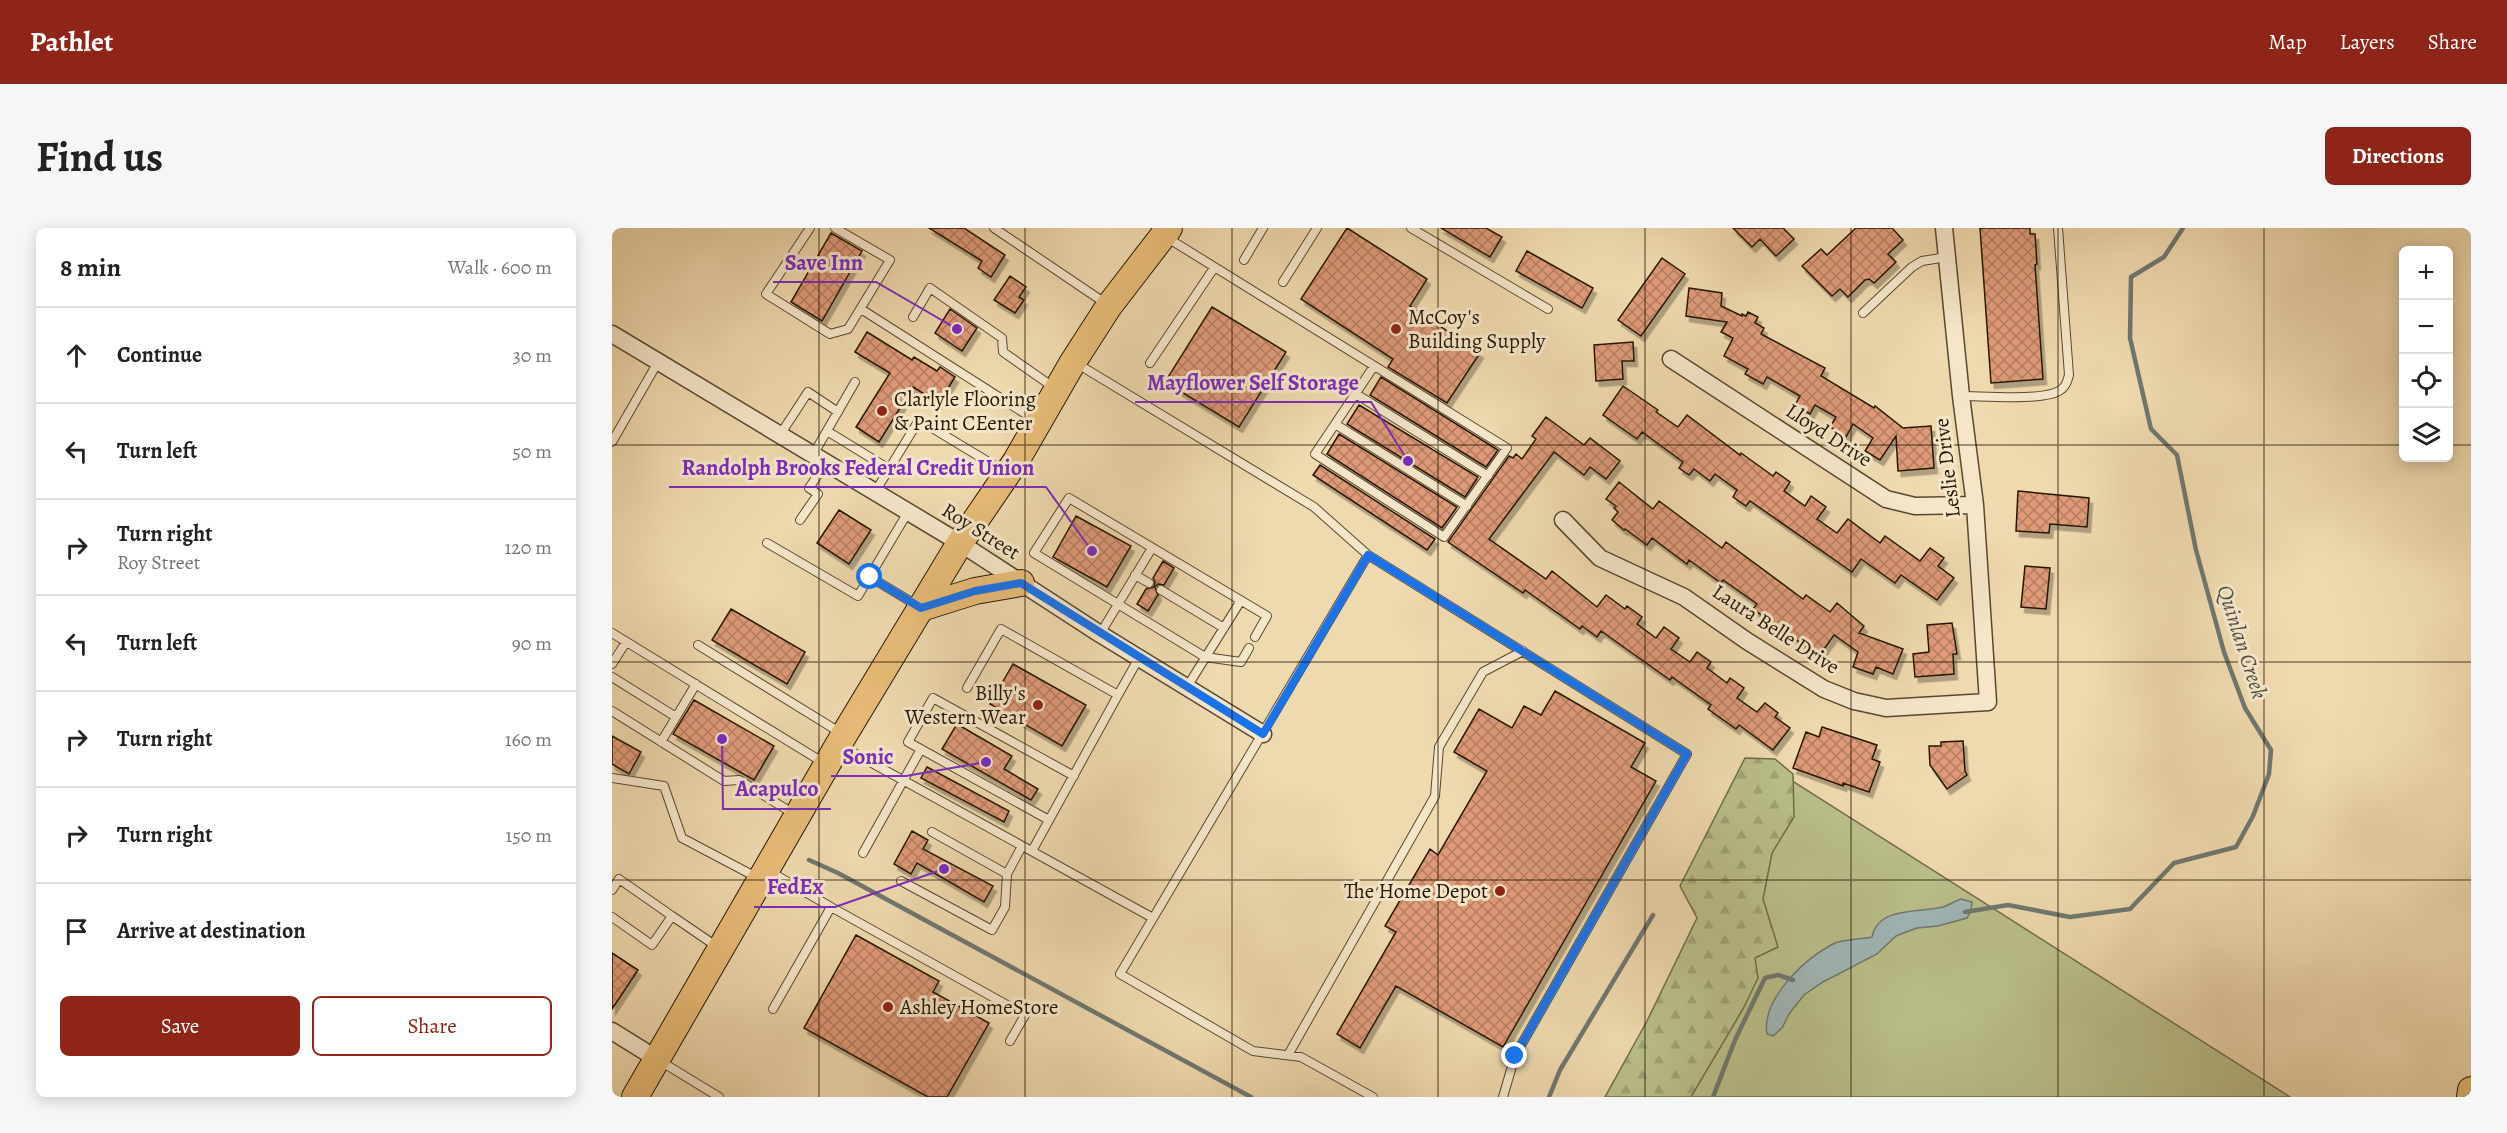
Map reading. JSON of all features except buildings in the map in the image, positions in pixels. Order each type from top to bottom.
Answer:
[{"type":"main road","points":[[635,1097],[836,748],[960,543],[1008,474],[1073,362],[1109,306],[1166,232]]},
{"type":"main road","points":[[921,608],[975,591],[1021,583]]},
{"type":"main road","points":[[2470,1097],[2471,1090]]},
{"type":"street","name":"Leslie Drive","points":[[1944,228],[1960,396],[1975,505],[1988,702]]},
{"type":"street","name":"Roy Street","points":[[612,334],[960,543],[1100,634],[1263,734]]},
{"type":"street","name":"Lloyd Drive","points":[[1671,359],[1886,499],[1915,506],[1975,505]]},
{"type":"street","name":"Laura Belle Drive","points":[[1563,520],[1600,558],[1684,597],[1747,641],[1824,689],[1854,701],[1886,708],[1988,702]]},
{"type":"street","points":[[612,1031],[657,1059]]},
{"type":"lane","points":[[810,228],[766,294],[830,334],[848,329],[890,260],[835,228]]},
{"type":"lane","points":[[994,228],[1109,306]]},
{"type":"lane","points":[[1244,260],[1263,228]]},
{"type":"lane","points":[[1283,282],[1317,228]]},
{"type":"lane","points":[[1411,228],[1548,309]]},
{"type":"lane","points":[[1960,396],[2015,397],[2054,393],[2067,383],[2069,375],[2058,228]]},
{"type":"lane","points":[[1166,232],[1214,268],[1374,366],[1507,448],[1444,537],[1315,454],[1374,366]]},
{"type":"lane","points":[[1863,313],[1912,267],[1922,261],[1947,257]]},
{"type":"lane","points":[[1150,363],[1214,268]]},
{"type":"lane","points":[[912,317],[930,288],[1002,338],[1003,352],[1057,390]]},
{"type":"lane","points":[[861,309],[1038,422]]},
{"type":"lane","points":[[612,442],[658,362]]},
{"type":"lane","points":[[1073,362],[1314,507],[1368,555],[1687,754],[1515,1056],[1503,1097]]},
{"type":"lane","points":[[800,520],[818,494],[809,488],[827,431],[855,382]]},
{"type":"lane","points":[[780,435],[808,392],[838,412]]},
{"type":"lane","points":[[1356,394],[1488,476]]},
{"type":"lane","points":[[874,492],[919,420],[1008,474]]},
{"type":"lane","points":[[1335,424],[1467,506]]},
{"type":"lane","points":[[827,431],[889,469]]},
{"type":"lane","points":[[1249,648],[1241,662],[1205,657],[1034,553],[1069,498],[1267,616],[1255,637]]},
{"type":"lane","points":[[767,543],[858,596],[908,512]]},
{"type":"lane","points":[[1100,634],[1152,548]]},
{"type":"lane","points":[[1368,555],[1120,974],[1253,1051],[1301,1057],[1373,1097]]},
{"type":"lane","points":[[1136,575],[1149,583]]},
{"type":"lane","points":[[870,577],[921,608]]},
{"type":"lane","points":[[1161,590],[1224,628]]},
{"type":"lane","points":[[1187,687],[1240,602]]},
{"type":"lane","points":[[967,688],[1001,629],[1118,694]]},
{"type":"lane","points":[[612,633],[696,684],[904,780],[1153,918]]},
{"type":"lane","points":[[612,664],[626,642]]},
{"type":"lane","points":[[698,645],[836,748]]},
{"type":"lane","points":[[1288,1056],[1435,796],[1439,747],[1483,672],[1523,651]]},
{"type":"lane","points":[[1032,851],[1139,658]]},
{"type":"lane","points":[[612,677],[676,717]]},
{"type":"lane","points":[[661,742],[696,684]]},
{"type":"lane","points":[[1049,820],[908,742],[933,698],[1074,776]]},
{"type":"lane","points":[[612,711],[724,782],[739,780],[797,816]]},
{"type":"lane","points":[[863,853],[921,749]]},
{"type":"lane","points":[[612,778],[664,786],[682,838],[831,907],[1025,1015],[1010,1041]]},
{"type":"lane","points":[[932,832],[1007,874]]},
{"type":"lane","points":[[902,881],[992,930],[1005,907],[1007,874],[1022,846]]},
{"type":"lane","points":[[612,890],[620,879],[720,948]]},
{"type":"lane","points":[[773,1009],[831,907]]},
{"type":"lane","points":[[612,917],[652,945],[672,916]]},
{"type":"lane","points":[[657,1059],[719,1097]]},
{"type":"green space","points":[[1745,758],[1775,759],[1793,774],[1794,817],[1772,853],[1763,899],[1778,947],[1755,958],[1758,978],[1743,1009],[1691,1097],[1605,1097],[1647,1021],[1697,918],[1680,886]]},
{"type":"green space","points":[[1764,763],[2290,1097],[1650,1097]]},
{"type":"water","points":[[1961,899],[1972,902],[1967,918],[1938,926],[1917,928],[1896,936],[1877,954],[1823,982],[1804,995],[1789,1014],[1782,1028],[1773,1036],[1767,1034],[1767,1021],[1778,994],[1811,958],[1838,942],[1872,937],[1882,920],[1891,915],[1943,907]]},
{"type":"waterway","name":"Quinlan Creek","points":[[1965,912],[2008,905],[2070,917],[2130,909],[2174,863],[2236,847],[2253,816],[2269,774],[2271,750],[2245,708],[2224,652],[2196,550],[2177,455],[2151,429],[2130,338],[2131,277],[2164,257],[2183,228]]},
{"type":"waterway","points":[[809,860],[838,873],[1251,1097]]},
{"type":"waterway","points":[[1549,1097],[1560,1070],[1653,915]]},
{"type":"waterway","name":"Quinlan Creek","points":[[1713,1097],[1735,1040],[1765,978],[1778,975],[1793,980]]},
{"type":"place","name":"Save Inn","points":[[957,329]]},
{"type":"place","name":"McCoy's Building Supply","points":[[1396,329]]},
{"type":"place","name":"Clarlyle Flooring & Paint CEenter","points":[[882,411]]},
{"type":"place","name":"Mayflower Self Storage","points":[[1408,461]]},
{"type":"place","name":"Randolph Brooks Federal Credit Union","points":[[1092,551]]},
{"type":"place","name":"Billy's Western Wear","points":[[1038,705]]},
{"type":"place","name":"Acapulco","points":[[722,739]]},
{"type":"place","name":"Sonic","points":[[986,762]]},
{"type":"place","name":"FedEx","points":[[944,869]]},
{"type":"place","name":"The Home Depot","points":[[1500,891]]},
{"type":"place","name":"Ashley HomeStore","points":[[888,1007]]},
{"type":"route","points":[[870,577],[921,608],[975,591],[1021,583],[1263,734],[1368,555],[1687,754],[1515,1056]]}]
